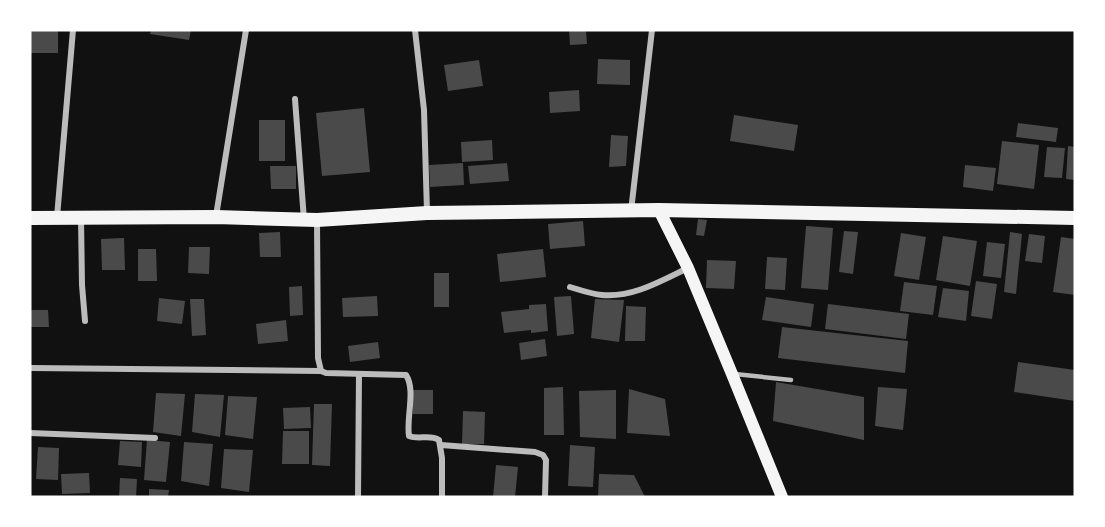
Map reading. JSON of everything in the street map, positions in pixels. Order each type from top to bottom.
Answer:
[{"type":"main road","points":[[30,218],[216,217],[311,220],[427,213],[659,210],[1075,218]]},
{"type":"main road","points":[[659,210],[688,268],[782,497]]},
{"type":"street","points":[[57,218],[73,30]]},
{"type":"street","points":[[216,217],[246,30]]},
{"type":"street","points":[[414,30],[424,110],[427,213]]},
{"type":"street","points":[[631,211],[652,30]]},
{"type":"street","points":[[295,99],[311,220],[318,358],[321,371]]},
{"type":"street","points":[[81,217],[82,285],[86,321]]},
{"type":"street","points":[[570,287],[600,295],[620,296],[648,287],[688,268]]},
{"type":"street","points":[[30,368],[321,371],[406,375],[410,382],[409,436],[439,440],[442,497]]},
{"type":"street","points":[[358,497],[359,374]]},
{"type":"street","points":[[30,433],[155,438]]},
{"type":"street","points":[[441,445],[535,452],[543,455],[546,460],[545,497]]},
{"type":"lane","points":[[732,374],[791,380]]},
{"type":"building","points":[[31,30],[58,30],[58,53],[31,53]]},
{"type":"building","points":[[151,30],[191,30],[189,40],[150,34]]},
{"type":"building","points":[[569,30],[586,30],[587,44],[570,45]]},
{"type":"building","points":[[598,59],[630,60],[630,85],[597,84]]},
{"type":"building","points":[[479,60],[483,86],[448,91],[444,65]]},
{"type":"building","points":[[579,90],[580,111],[550,113],[549,92]]},
{"type":"building","points":[[364,108],[370,172],[322,176],[316,113]]},
{"type":"building","points":[[734,115],[798,125],[794,151],[730,141]]},
{"type":"building","points":[[259,120],[285,120],[285,161],[259,161]]},
{"type":"building","points":[[1018,123],[1058,128],[1056,142],[1016,137]]},
{"type":"building","points":[[611,135],[628,136],[626,166],[609,167]]},
{"type":"building","points":[[492,140],[493,160],[462,162],[461,142]]},
{"type":"building","points":[[1002,141],[1039,145],[1034,189],[997,184]]},
{"type":"building","points":[[1068,146],[1075,147],[1075,180],[1066,179]]},
{"type":"building","points":[[1047,147],[1065,148],[1062,178],[1044,177]]},
{"type":"building","points":[[463,163],[464,185],[430,187],[429,165]]},
{"type":"building","points":[[507,163],[509,181],[470,184],[468,166]]},
{"type":"building","points":[[965,165],[996,168],[993,191],[963,187]]},
{"type":"building","points":[[270,166],[296,166],[296,189],[271,189]]},
{"type":"building","points":[[698,219],[707,220],[704,236],[696,235]]},
{"type":"building","points":[[583,221],[585,246],[550,249],[548,224]]},
{"type":"building","points":[[806,226],[833,228],[828,290],[801,288]]},
{"type":"building","points":[[844,231],[858,232],[853,274],[839,272]]},
{"type":"building","points":[[280,232],[281,257],[260,257],[259,233]]},
{"type":"building","points":[[1010,232],[1022,234],[1016,294],[1004,292]]},
{"type":"building","points":[[901,233],[926,237],[919,280],[894,276]]},
{"type":"building","points":[[1029,234],[1045,236],[1042,263],[1025,261]]},
{"type":"building","points":[[943,236],[977,241],[970,286],[936,280]]},
{"type":"building","points":[[1061,237],[1075,239],[1075,295],[1053,292]]},
{"type":"building","points":[[124,238],[125,270],[102,270],[101,239]]},
{"type":"building","points":[[987,242],[1005,244],[1001,278],[983,276]]},
{"type":"building","points":[[189,247],[210,247],[209,274],[188,273]]},
{"type":"building","points":[[138,249],[156,249],[157,281],[138,281]]},
{"type":"building","points":[[543,249],[546,277],[500,282],[497,254]]},
{"type":"building","points":[[767,257],[787,258],[785,290],[765,289]]},
{"type":"building","points":[[707,260],[736,261],[734,289],[706,288]]},
{"type":"building","points":[[434,273],[449,273],[449,307],[434,307]]},
{"type":"building","points":[[976,281],[997,284],[992,319],[971,316]]},
{"type":"building","points":[[904,282],[937,286],[933,315],[900,311]]},
{"type":"building","points":[[302,286],[303,315],[290,316],[289,287]]},
{"type":"building","points":[[943,288],[969,291],[966,321],[938,317]]},
{"type":"building","points":[[377,296],[378,316],[343,317],[342,298]]},
{"type":"building","points":[[571,296],[574,334],[557,336],[554,297]]},
{"type":"building","points":[[766,297],[814,304],[811,327],[762,320]]},
{"type":"building","points":[[159,298],[185,301],[182,324],[157,321]]},
{"type":"building","points":[[190,299],[204,299],[206,335],[192,336]]},
{"type":"building","points":[[595,299],[624,300],[619,342],[591,338]]},
{"type":"building","points":[[546,304],[548,331],[504,333],[501,312],[529,309],[529,305]]},
{"type":"building","points":[[828,304],[909,314],[906,339],[825,329]]},
{"type":"building","points":[[626,306],[646,307],[645,341],[625,341]]},
{"type":"building","points":[[30,310],[48,310],[49,327],[30,327]]},
{"type":"building","points":[[286,320],[288,341],[258,344],[256,324]]},
{"type":"building","points":[[782,327],[908,341],[905,373],[778,358]]},
{"type":"building","points":[[545,339],[547,356],[521,360],[519,343]]},
{"type":"building","points":[[378,342],[380,358],[350,362],[348,346]]},
{"type":"building","points":[[1018,362],[1075,370],[1075,401],[1014,392]]},
{"type":"building","points":[[776,382],[864,397],[864,440],[773,421]]},
{"type":"building","points":[[563,387],[564,435],[544,435],[544,388]]},
{"type":"building","points":[[878,387],[907,389],[903,430],[875,426]]},
{"type":"building","points":[[629,389],[665,399],[670,436],[627,433]]},
{"type":"building","points":[[413,390],[433,390],[433,414],[413,414]]},
{"type":"building","points":[[616,390],[616,439],[580,437],[579,391]]},
{"type":"building","points":[[156,393],[185,394],[181,436],[153,432]]},
{"type":"building","points":[[195,394],[224,395],[220,437],[192,432]]},
{"type":"building","points":[[228,396],[257,397],[253,439],[225,435]]},
{"type":"building","points":[[314,404],[332,404],[330,466],[312,465]]},
{"type":"building","points":[[310,407],[311,428],[284,429],[283,408]]},
{"type":"building","points":[[463,411],[485,412],[484,444],[462,444]]},
{"type":"building","points":[[283,431],[309,431],[309,464],[282,464]]},
{"type":"building","points":[[147,440],[170,442],[166,482],[144,480]]},
{"type":"building","points":[[120,441],[142,442],[141,467],[118,465]]},
{"type":"building","points":[[184,442],[213,444],[209,486],[181,481]]},
{"type":"building","points":[[570,445],[595,447],[593,487],[568,486]]},
{"type":"building","points":[[38,447],[59,448],[58,480],[36,479]]},
{"type":"building","points":[[224,449],[253,450],[249,492],[221,488]]},
{"type":"building","points":[[496,465],[518,467],[515,497],[493,497]]},
{"type":"building","points":[[89,473],[90,493],[62,494],[61,474]]},
{"type":"building","points":[[599,474],[634,475],[645,497],[598,497]]},
{"type":"building","points":[[120,478],[137,479],[136,497],[119,497]]},
{"type":"building","points":[[149,489],[169,490],[168,497],[149,497]]}]
